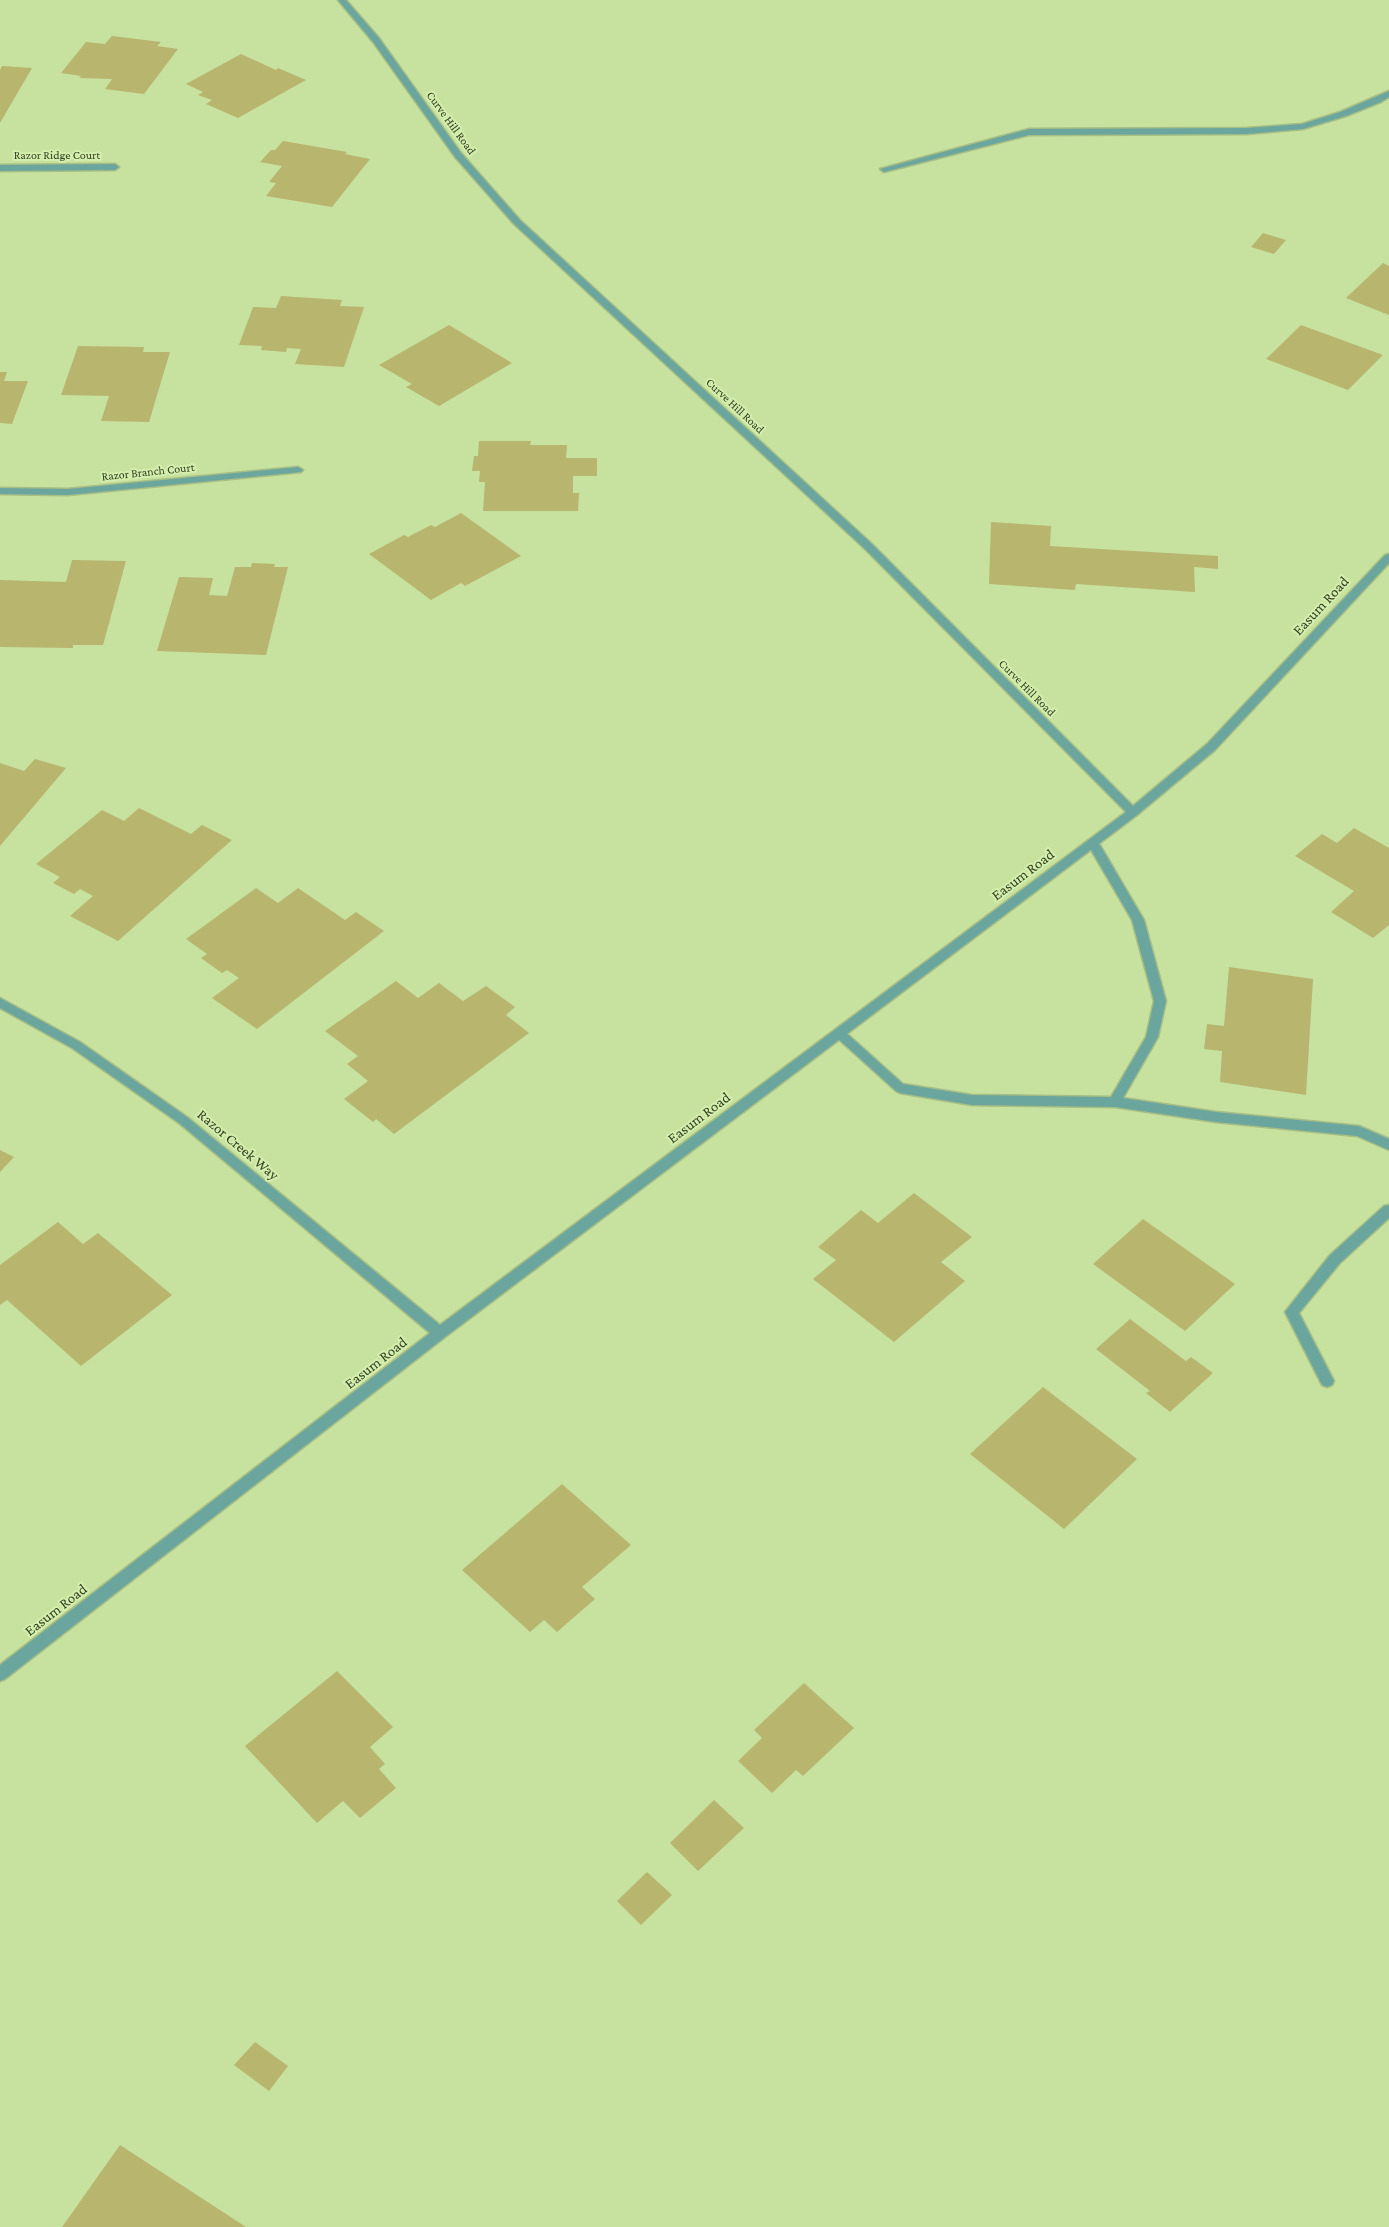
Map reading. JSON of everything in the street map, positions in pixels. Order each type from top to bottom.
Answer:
[{"type":"street","name":"Curve Hill Road","points":[[342,0],[376,40],[458,155],[517,222],[868,547],[1133,812]]},
{"type":"street","points":[[884,169],[1029,132],[1247,131],[1303,126],[1343,114],[1378,100],[1389,92]]},
{"type":"street","name":"Razor Ridge Court","points":[[0,168],[115,167]]},
{"type":"street","name":"Razor Branch Court","points":[[0,491],[68,492],[298,470]]},
{"type":"street","name":"Easum Road","points":[[0,1674],[440,1333],[1133,812],[1211,747],[1389,556]]},
{"type":"street","points":[[1093,843],[1138,920],[1160,1001],[1152,1036],[1115,1102]]},
{"type":"street","name":"Razor Creek Way","points":[[0,1002],[76,1045],[183,1120],[440,1333]]},
{"type":"street","points":[[839,1034],[900,1088],[972,1100],[1115,1102],[1216,1117],[1359,1131],[1389,1145]]},
{"type":"street","points":[[1327,1381],[1292,1312],[1335,1259],[1389,1210]]},
{"type":"building","points":[[112,36],[161,42],[157,46],[178,49],[144,94],[105,89],[112,79],[79,78],[81,76],[61,73],[86,42],[105,44]]},
{"type":"building","points":[[241,54],[276,70],[278,68],[306,80],[238,118],[206,104],[212,100],[198,95],[203,92],[186,84]]},
{"type":"building","points":[[2,66],[32,68],[0,123],[0,70]]},
{"type":"building","points":[[283,141],[347,152],[345,154],[370,159],[332,207],[266,196],[276,183],[269,182],[282,166],[260,162]]},
{"type":"building","points":[[1263,233],[1286,240],[1274,254],[1251,247]]},
{"type":"building","points":[[1383,263],[1389,266],[1389,315],[1346,298]]},
{"type":"building","points":[[281,296],[342,300],[340,306],[364,307],[344,367],[295,364],[301,349],[287,348],[286,352],[261,350],[262,346],[239,345],[253,307],[276,308]]},
{"type":"building","points":[[449,325],[512,363],[439,406],[406,387],[412,384],[379,365]]},
{"type":"building","points":[[1301,325],[1383,355],[1348,390],[1266,359]]},
{"type":"building","points":[[78,346],[144,347],[143,352],[170,352],[149,422],[101,421],[109,396],[61,395]]},
{"type":"building","points":[[0,372],[7,372],[4,381],[28,381],[12,424],[0,423]]},
{"type":"building","points":[[479,441],[531,441],[530,445],[567,445],[566,458],[597,458],[597,476],[573,476],[573,493],[579,493],[578,511],[483,511],[485,482],[479,482],[480,471],[472,471],[474,456],[478,456]]},
{"type":"building","points":[[461,513],[521,556],[465,586],[461,583],[431,600],[369,554],[404,535],[408,537],[431,525],[435,527]]},
{"type":"building","points":[[991,522],[1051,526],[1050,546],[1218,556],[1218,569],[1194,567],[1195,592],[1076,584],[1075,590],[989,584]]},
{"type":"building","points":[[72,560],[126,561],[103,645],[73,645],[73,648],[0,647],[0,580],[66,582]]},
{"type":"building","points":[[252,563],[275,564],[274,567],[288,567],[266,655],[157,651],[179,577],[213,578],[209,595],[227,596],[235,567],[251,567]]},
{"type":"building","points":[[35,759],[66,768],[0,846],[0,763],[24,771]]},
{"type":"building","points":[[139,808],[191,834],[202,825],[232,840],[118,941],[70,916],[93,896],[80,889],[74,894],[53,883],[60,877],[36,864],[102,810],[124,821]]},
{"type":"building","points":[[1354,828],[1389,848],[1389,925],[1373,938],[1331,912],[1354,891],[1295,856],[1322,834],[1337,843]]},
{"type":"building","points":[[256,888],[278,903],[298,888],[345,920],[356,912],[384,931],[257,1029],[212,998],[239,978],[227,970],[222,973],[201,958],[207,954],[186,939]]},
{"type":"building","points":[[1229,967],[1313,979],[1306,1095],[1220,1082],[1222,1051],[1204,1049],[1207,1024],[1224,1026]]},
{"type":"building","points":[[396,981],[418,998],[439,983],[463,1001],[486,986],[515,1007],[506,1015],[529,1033],[394,1134],[376,1119],[373,1122],[344,1099],[368,1081],[347,1064],[358,1056],[325,1031]]},
{"type":"building","points":[[0,1150],[14,1157],[0,1172]]},
{"type":"building","points":[[914,1193],[972,1237],[941,1262],[965,1281],[894,1342],[813,1279],[836,1260],[818,1247],[861,1210],[878,1223]]},
{"type":"building","points":[[1143,1219],[1235,1284],[1185,1331],[1093,1264]]},
{"type":"building","points":[[58,1222],[83,1244],[98,1233],[172,1295],[81,1366],[7,1300],[0,1305],[0,1265]]},
{"type":"building","points":[[1130,1319],[1186,1361],[1191,1357],[1213,1373],[1170,1412],[1146,1393],[1150,1391],[1096,1349]]},
{"type":"building","points":[[1043,1387],[1137,1459],[1064,1529],[970,1454]]},
{"type":"building","points":[[562,1484],[631,1545],[582,1587],[595,1599],[557,1632],[544,1620],[530,1632],[462,1570]]},
{"type":"building","points":[[337,1671],[393,1727],[370,1747],[385,1764],[379,1769],[396,1788],[360,1818],[343,1801],[317,1823],[245,1746]]},
{"type":"building","points":[[804,1683],[854,1728],[803,1776],[796,1770],[772,1793],[738,1761],[762,1738],[754,1730]]},
{"type":"building","points":[[714,1800],[744,1828],[698,1871],[670,1843]]},
{"type":"building","points":[[647,1872],[672,1895],[641,1925],[617,1901]]},
{"type":"building","points":[[255,2042],[288,2066],[269,2091],[234,2065]]},
{"type":"building","points":[[120,2145],[246,2227],[62,2227]]}]
